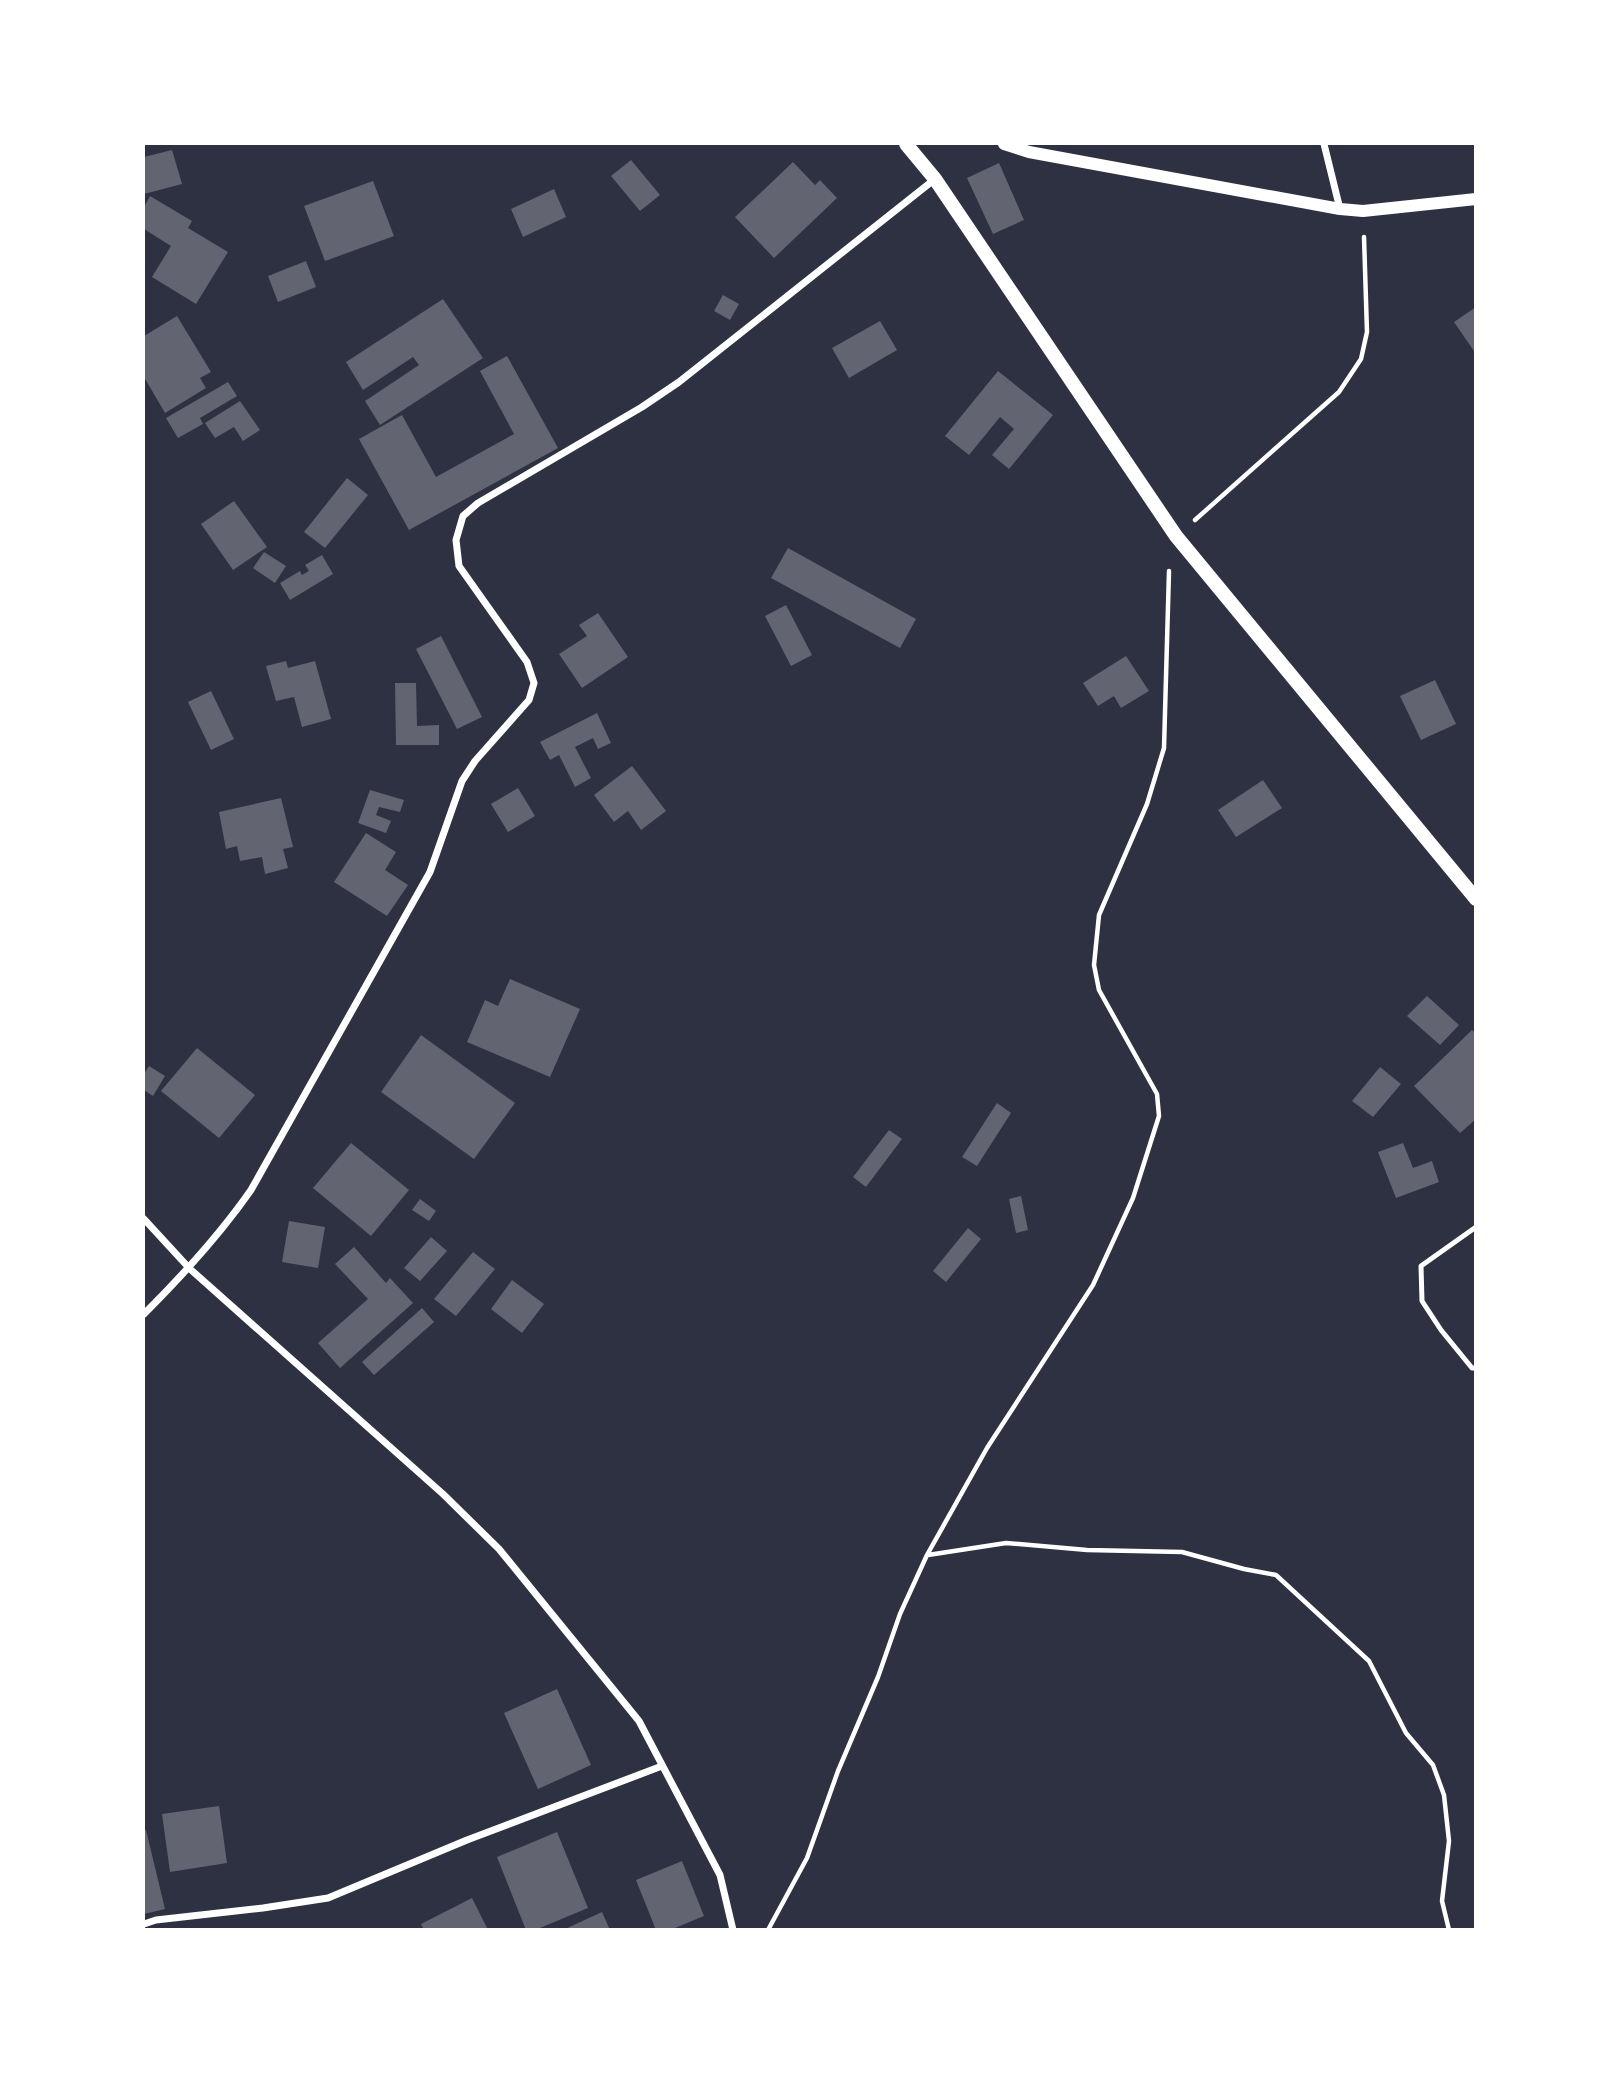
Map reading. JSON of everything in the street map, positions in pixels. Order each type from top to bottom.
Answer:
[{"type":"main road","points":[[906,144],[934,179],[1173,532],[1475,899]]},
{"type":"street","points":[[1004,144],[1028,152],[1340,209],[1363,211],[1475,199]]},
{"type":"street","points":[[1324,144],[1340,209]]},
{"type":"street","points":[[144,1314],[190,1269],[251,1190],[430,872],[462,781],[475,761],[529,700],[534,683],[527,662],[459,566],[456,540],[463,516],[478,503],[642,407],[679,382],[934,179]]},
{"type":"street","points":[[144,1220],[190,1269],[443,1494],[499,1549],[639,1721],[720,1875],[733,1930]]},
{"type":"street","points":[[144,1924],[156,1920],[328,1898],[467,1840],[662,1766]]},
{"type":"lane","points":[[1475,1227],[1421,1266],[1422,1301],[1441,1330],[1472,1368],[1475,1368]]},
{"type":"path","points":[[768,1930],[807,1858],[900,1614],[927,1555],[987,1448],[1093,1285],[1133,1198],[1159,1116],[1157,1094],[1099,990],[1094,965],[1099,915],[1147,804],[1164,748],[1173,532],[1339,392],[1361,359],[1367,332],[1363,211]]},
{"type":"path","points":[[927,1555],[1006,1542],[1087,1550],[1182,1552],[1276,1575],[1369,1661],[1406,1733],[1433,1765],[1444,1796],[1449,1841],[1442,1902],[1450,1930]]},
{"type":"building","points":[[172,150],[182,184],[144,194],[144,157]]},
{"type":"building","points":[[631,160],[660,195],[640,211],[611,176]]},
{"type":"building","points":[[793,162],[815,185],[820,180],[837,198],[774,258],[735,217]]},
{"type":"building","points":[[999,163],[1024,220],[993,234],[967,178]]},
{"type":"building","points":[[373,181],[394,236],[325,261],[304,206]]},
{"type":"building","points":[[554,189],[566,217],[523,237],[511,209]]},
{"type":"building","points":[[150,196],[192,221],[188,228],[228,252],[196,304],[152,277],[171,246],[144,229],[144,207]]},
{"type":"building","points":[[306,261],[316,287],[278,302],[268,276]]},
{"type":"building","points":[[723,295],[739,304],[730,320],[714,311]]},
{"type":"building","points":[[443,299],[483,358],[380,425],[365,401],[419,365],[413,357],[363,390],[346,362]]},
{"type":"building","points":[[1476,307],[1476,354],[1454,322]]},
{"type":"building","points":[[177,316],[211,372],[200,378],[206,388],[165,413],[144,377],[144,336]]},
{"type":"building","points":[[880,321],[897,350],[849,378],[832,348]]},
{"type":"building","points":[[507,356],[558,448],[409,530],[359,439],[402,415],[436,477],[514,434],[480,371]]},
{"type":"building","points":[[998,371],[1053,415],[1009,469],[992,455],[1014,429],[1000,417],[969,455],[945,436]]},
{"type":"building","points":[[228,382],[237,396],[200,418],[203,424],[178,438],[166,418]]},
{"type":"building","points":[[240,401],[260,430],[243,441],[234,427],[215,438],[205,423]]},
{"type":"building","points":[[347,478],[368,495],[325,548],[304,532]]},
{"type":"building","points":[[234,501],[267,547],[233,570],[201,524]]},
{"type":"building","points":[[788,548],[916,619],[900,648],[771,578]]},
{"type":"building","points":[[264,552],[286,566],[275,583],[253,568]]},
{"type":"building","points":[[322,555],[333,574],[290,600],[280,583],[300,571],[302,575],[309,571],[305,565]]},
{"type":"building","points":[[786,605],[812,655],[791,666],[765,616]]},
{"type":"building","points":[[598,613],[628,657],[582,688],[559,654],[587,636],[579,625]]},
{"type":"building","points":[[441,636],[482,717],[457,729],[416,649]]},
{"type":"building","points":[[1126,656],[1149,691],[1121,708],[1114,696],[1098,706],[1083,683]]},
{"type":"building","points":[[286,661],[288,668],[315,661],[331,719],[302,727],[294,697],[276,701],[266,666]]},
{"type":"building","points":[[1435,680],[1456,724],[1421,740],[1400,696]]},
{"type":"building","points":[[395,683],[416,683],[417,726],[439,725],[439,745],[396,745]]},
{"type":"building","points":[[211,691],[234,739],[211,750],[188,702]]},
{"type":"building","points":[[597,713],[611,743],[598,749],[593,738],[575,747],[591,778],[575,787],[559,755],[550,760],[540,742]]},
{"type":"building","points":[[632,766],[666,811],[641,830],[628,811],[614,822],[594,795]]},
{"type":"building","points":[[1263,780],[1282,808],[1236,837],[1218,810]]},
{"type":"building","points":[[518,788],[535,816],[508,832],[491,804]]},
{"type":"building","points":[[370,790],[404,800],[400,812],[379,807],[376,815],[391,821],[386,833],[358,823]]},
{"type":"building","points":[[281,798],[293,847],[283,849],[288,868],[265,874],[262,857],[240,861],[237,846],[226,849],[219,812]]},
{"type":"building","points":[[366,833],[396,852],[385,870],[408,885],[387,916],[334,882]]},
{"type":"building","points":[[510,979],[580,1009],[550,1077],[467,1042],[485,1000],[498,1006]]},
{"type":"building","points":[[1427,996],[1459,1025],[1440,1045],[1407,1016]]},
{"type":"building","points":[[1472,1030],[1476,1033],[1476,1119],[1460,1133],[1414,1086]]},
{"type":"building","points":[[421,1035],[515,1103],[474,1159],[381,1092]]},
{"type":"building","points":[[197,1048],[255,1095],[219,1138],[161,1091]]},
{"type":"building","points":[[149,1066],[165,1076],[153,1096],[144,1090],[144,1074]]},
{"type":"building","points":[[1380,1067],[1401,1084],[1373,1117],[1352,1101]]},
{"type":"building","points":[[997,1103],[1011,1113],[977,1166],[962,1157]]},
{"type":"building","points":[[889,1130],[902,1139],[866,1187],[853,1177]]},
{"type":"building","points":[[351,1143],[409,1190],[371,1236],[313,1188]]},
{"type":"building","points":[[1403,1143],[1413,1168],[1432,1161],[1439,1182],[1396,1198],[1378,1152]]},
{"type":"building","points":[[1021,1196],[1028,1230],[1016,1233],[1009,1199]]},
{"type":"building","points":[[420,1199],[436,1211],[429,1221],[412,1210]]},
{"type":"building","points":[[289,1221],[325,1227],[318,1268],[282,1262]]},
{"type":"building","points":[[968,1228],[981,1239],[946,1282],[933,1271]]},
{"type":"building","points":[[431,1237],[447,1251],[420,1281],[404,1268]]},
{"type":"building","points":[[354,1247],[386,1283],[390,1278],[413,1303],[340,1368],[318,1343],[368,1299],[335,1264]]},
{"type":"building","points":[[473,1252],[495,1269],[456,1316],[434,1299]]},
{"type":"building","points":[[512,1280],[544,1304],[522,1333],[491,1309]]},
{"type":"building","points":[[422,1308],[434,1322],[374,1375],[362,1362]]},
{"type":"building","points":[[557,1689],[591,1765],[538,1789],[504,1713]]},
{"type":"building","points":[[219,1806],[227,1863],[170,1872],[162,1814]]},
{"type":"building","points":[[144,1830],[165,1909],[144,1914]]},
{"type":"building","points":[[557,1832],[588,1908],[535,1930],[526,1930],[497,1857]]},
{"type":"building","points":[[682,1861],[704,1916],[670,1930],[656,1930],[636,1880]]},
{"type":"building","points":[[472,1898],[488,1930],[424,1930],[421,1924]]},
{"type":"building","points":[[602,1912],[610,1930],[563,1930]]}]
